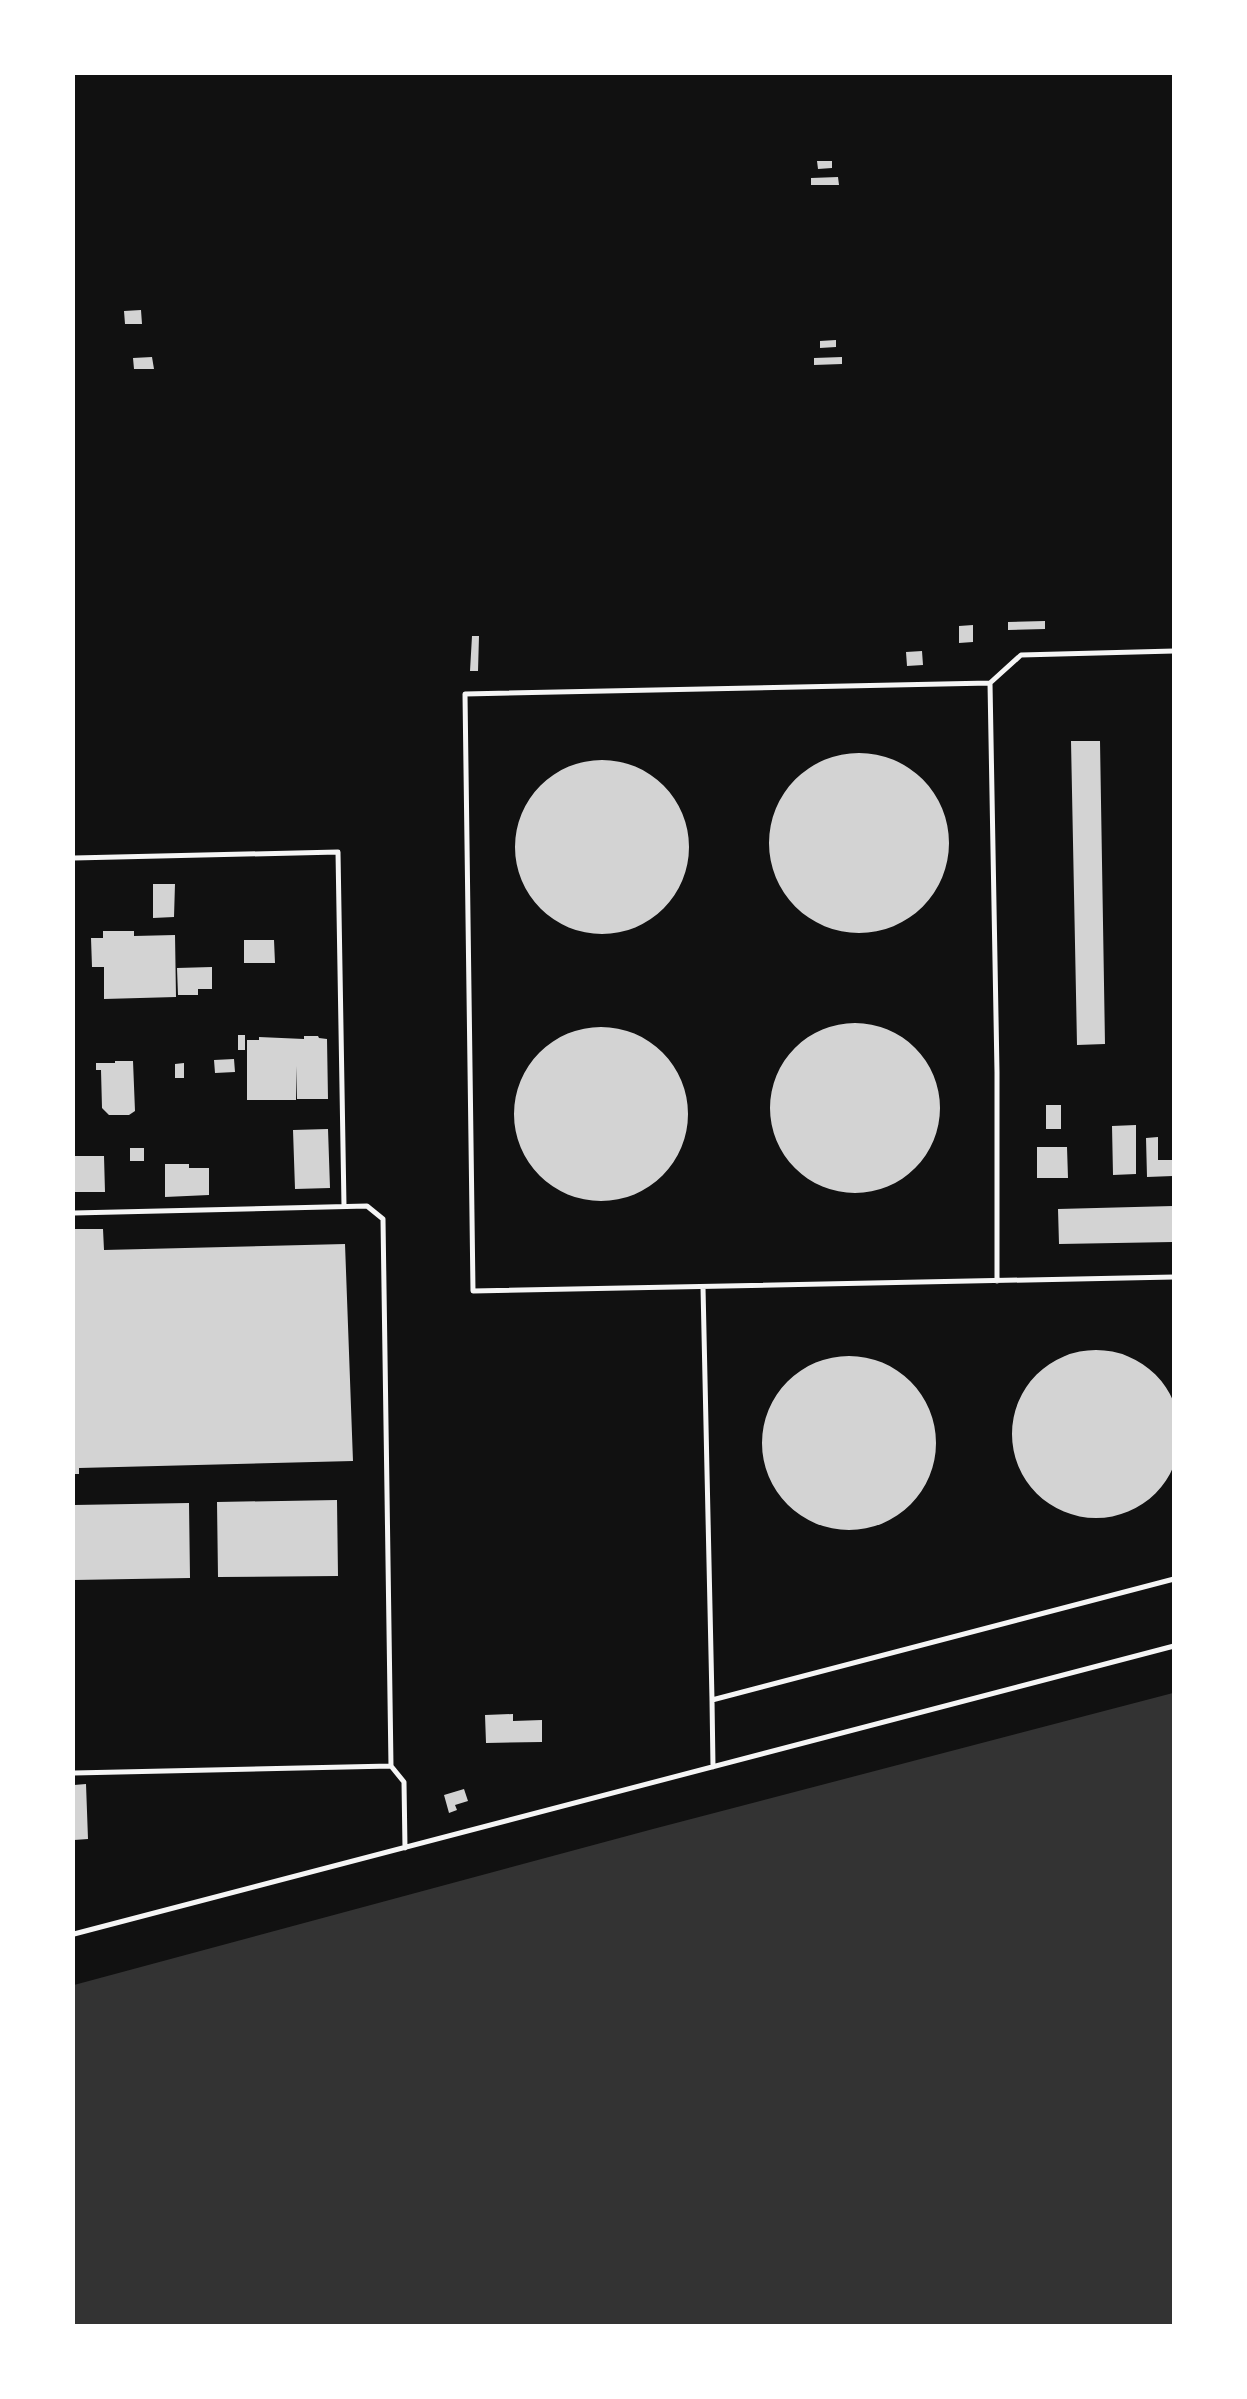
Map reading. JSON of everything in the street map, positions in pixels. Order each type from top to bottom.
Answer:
[{"type":"lane","points":[[1174,651],[1021,655],[990,684],[465,694],[473,1291],[1174,1278]]},
{"type":"lane","points":[[990,684],[997,1072],[997,1281]]},
{"type":"lane","points":[[74,858],[338,852],[344,1206]]},
{"type":"lane","points":[[74,1213],[367,1206],[383,1219],[391,1766],[404,1782],[405,1848]]},
{"type":"lane","points":[[703,1287],[713,1767]]},
{"type":"lane","points":[[712,1700],[1174,1579]]},
{"type":"lane","points":[[74,1934],[1174,1646]]},
{"type":"lane","points":[[74,1773],[391,1766]]},
{"type":"shaded area","points":[[1173,1693],[1173,2325],[74,2325],[74,1985]]},
{"type":"building","points":[[817,161],[832,161],[832,168],[818,169]]},
{"type":"building","points":[[838,177],[839,185],[811,185],[811,178]]},
{"type":"building","points":[[141,310],[142,324],[125,324],[124,311]]},
{"type":"building","points":[[836,340],[836,347],[820,348],[820,341]]},
{"type":"building","points":[[152,357],[154,369],[134,369],[133,358]]},
{"type":"building","points":[[842,357],[842,364],[814,365],[814,358]]},
{"type":"building","points":[[1045,621],[1045,629],[1008,630],[1008,622]]},
{"type":"building","points":[[973,625],[973,642],[959,643],[959,626]]},
{"type":"building","points":[[472,636],[479,636],[478,671],[470,671]]},
{"type":"building","points":[[922,651],[923,665],[907,666],[906,652]]},
{"type":"building","points":[[1071,741],[1100,741],[1105,1044],[1077,1045]]},
{"type":"building","points":[[859,753],[877,754],[894,760],[923,779],[942,808],[948,825],[948,861],[942,878],[923,907],[894,926],[877,932],[859,933],[841,932],[824,926],[795,907],[776,878],[770,861],[769,843],[770,825],[776,808],[795,779],[824,760],[841,754]]},
{"type":"building","points":[[602,760],[635,766],[664,785],[683,814],[689,847],[683,880],[664,909],[635,928],[602,934],[569,928],[540,909],[521,880],[515,847],[521,814],[540,785],[569,766]]},
{"type":"building","points":[[153,884],[175,884],[174,917],[153,918]]},
{"type":"building","points":[[103,931],[134,931],[134,936],[175,935],[176,997],[104,999],[104,967],[92,967],[91,938],[103,938]]},
{"type":"building","points":[[244,940],[274,940],[275,963],[244,963]]},
{"type":"building","points":[[212,967],[212,989],[198,989],[198,995],[178,995],[177,968]]},
{"type":"building","points":[[855,1023],[887,1030],[915,1048],[933,1076],[940,1108],[933,1140],[915,1168],[887,1186],[855,1193],[823,1186],[795,1168],[777,1140],[770,1108],[777,1076],[795,1048],[823,1030]]},
{"type":"building","points":[[601,1027],[634,1034],[662,1053],[681,1081],[688,1114],[681,1147],[662,1175],[634,1194],[601,1201],[568,1194],[540,1175],[521,1147],[514,1114],[521,1081],[540,1053],[568,1034]]},
{"type":"building","points":[[238,1035],[245,1035],[245,1050],[238,1050]]},
{"type":"building","points":[[304,1036],[327,1039],[328,1099],[297,1099],[296,1066],[296,1100],[247,1100],[247,1040],[259,1040],[259,1037],[304,1039]]},
{"type":"building","points":[[234,1059],[235,1072],[215,1073],[214,1060]]},
{"type":"building","points":[[133,1061],[135,1111],[129,1115],[109,1115],[102,1108],[101,1070],[96,1070],[96,1063]]},
{"type":"building","points":[[184,1063],[184,1078],[175,1078],[175,1064]]},
{"type":"building","points":[[1046,1105],[1061,1105],[1061,1129],[1046,1129]]},
{"type":"building","points":[[1136,1125],[1136,1174],[1113,1175],[1112,1126]]},
{"type":"building","points":[[328,1129],[330,1188],[295,1189],[293,1130]]},
{"type":"building","points":[[1158,1137],[1158,1160],[1173,1160],[1173,1176],[1147,1177],[1146,1138]]},
{"type":"building","points":[[1037,1147],[1067,1147],[1068,1178],[1037,1178]]},
{"type":"building","points":[[130,1148],[144,1148],[144,1161],[130,1161]]},
{"type":"building","points":[[74,1156],[104,1156],[105,1192],[74,1192]]},
{"type":"building","points":[[165,1164],[189,1164],[189,1168],[209,1168],[209,1195],[165,1197]]},
{"type":"building","points":[[1173,1206],[1173,1242],[1059,1244],[1058,1209]]},
{"type":"building","points":[[74,1229],[103,1229],[104,1250],[345,1244],[353,1461],[79,1468],[79,1474],[74,1474]]},
{"type":"building","points":[[1096,1350],[1128,1357],[1155,1375],[1173,1402],[1180,1434],[1173,1466],[1155,1493],[1128,1511],[1096,1518],[1064,1511],[1037,1493],[1019,1466],[1012,1434],[1019,1402],[1037,1375],[1064,1357]]},
{"type":"building","points":[[849,1356],[882,1362],[911,1381],[930,1410],[936,1443],[930,1476],[911,1505],[882,1524],[849,1530],[816,1524],[787,1505],[768,1476],[762,1443],[768,1410],[787,1381],[816,1362]]},
{"type":"building","points":[[337,1500],[338,1576],[218,1577],[217,1502]]},
{"type":"building","points":[[189,1503],[190,1578],[74,1580],[74,1505]]},
{"type":"building","points":[[513,1714],[513,1721],[542,1720],[542,1742],[486,1743],[485,1715]]},
{"type":"building","points":[[86,1784],[88,1839],[74,1840],[74,1785]]},
{"type":"building","points":[[464,1789],[468,1801],[455,1805],[457,1810],[449,1813],[444,1795]]}]
